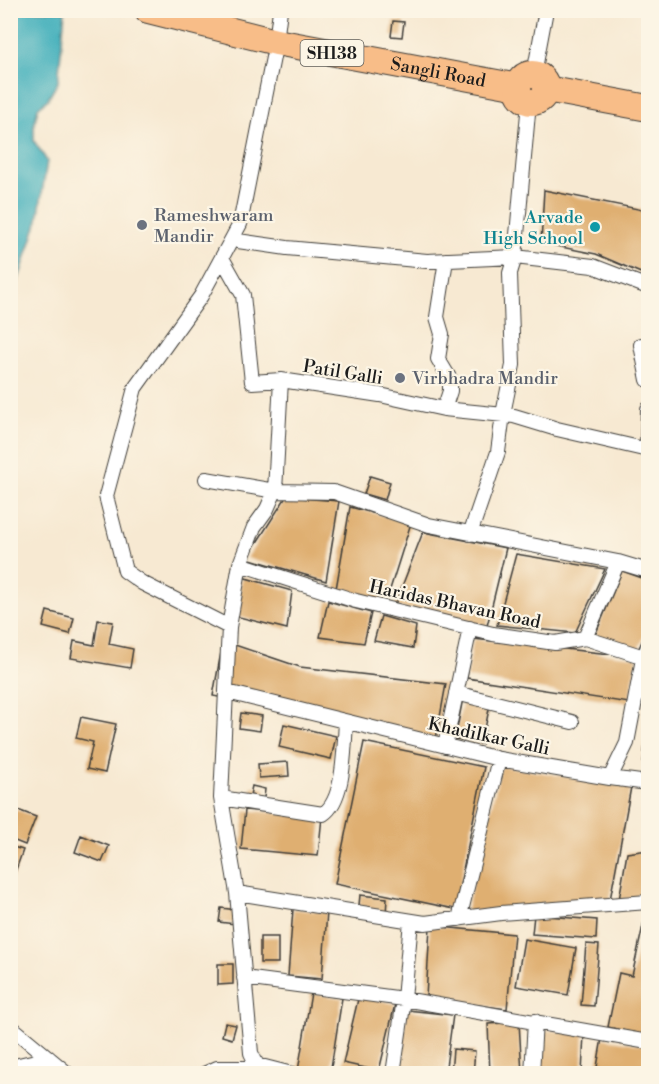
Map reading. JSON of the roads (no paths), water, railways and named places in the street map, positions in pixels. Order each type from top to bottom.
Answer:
[{"type":"highway","name":"Sangli Road","points":[[148,10],[276,42],[648,108]]},
{"type":"street","points":[[229,627],[142,584],[125,571],[106,496],[135,388],[201,296],[240,224],[276,42],[280,10]]},
{"type":"street","points":[[470,534],[498,452],[513,365],[510,273],[515,257],[532,88],[546,10]]},
{"type":"street","points":[[233,238],[238,241],[287,248],[427,261],[515,257],[593,266],[648,287]]},
{"type":"street","points":[[222,258],[243,296],[252,382],[281,380]]},
{"type":"street","points":[[444,409],[450,391],[450,379],[438,359],[442,334],[437,317],[446,260]]},
{"type":"street","points":[[641,345],[648,380]]},
{"type":"street","name":"Patil Galli","points":[[275,491],[281,380],[380,395],[444,409],[503,414],[648,449]]},
{"type":"street","points":[[648,409],[648,449]]},
{"type":"street","points":[[206,479],[275,491],[333,492],[429,525],[618,562],[648,571]]},
{"type":"street","points":[[257,1065],[251,1053],[237,893],[221,798],[229,627],[240,564],[254,527],[267,510],[275,491]]},
{"type":"street","points":[[610,778],[627,743],[646,651],[585,638],[618,562]]},
{"type":"street","name":"Haridas Bhavan Road","points":[[240,564],[356,601],[470,628],[555,643],[585,638]]},
{"type":"street","points":[[445,746],[470,628]]},
{"type":"street","name":"Khadilkar Galli","points":[[227,692],[499,759],[648,783]]},
{"type":"street","points":[[456,693],[572,722]]},
{"type":"street","points":[[221,798],[323,814],[334,803],[340,785],[346,722]]},
{"type":"street","points":[[459,919],[499,759]]},
{"type":"street","points":[[237,893],[430,923],[501,913],[648,902]]},
{"type":"street","points":[[393,1074],[404,999],[411,921]]},
{"type":"street","points":[[244,978],[404,999],[648,1042]]},
{"type":"street","points":[[532,1074],[535,1021]]},
{"type":"street","points":[[10,1026],[68,1074]]},
{"type":"street","points":[[10,1067],[50,1058]]},
{"type":"street","points":[[204,1074],[217,1068],[246,1068],[257,1065],[292,1074]]},
{"type":"water","points":[[11,10],[65,11],[58,82],[48,99],[38,108],[34,125],[34,141],[47,161],[38,220],[11,302]]},
{"type":"place","name":"Rameshwaram Mandir","points":[[142,225]]},
{"type":"place","name":"Arvade High School","points":[[595,227]]},
{"type":"place","name":"Virbhadra Mandir","points":[[400,378]]}]
